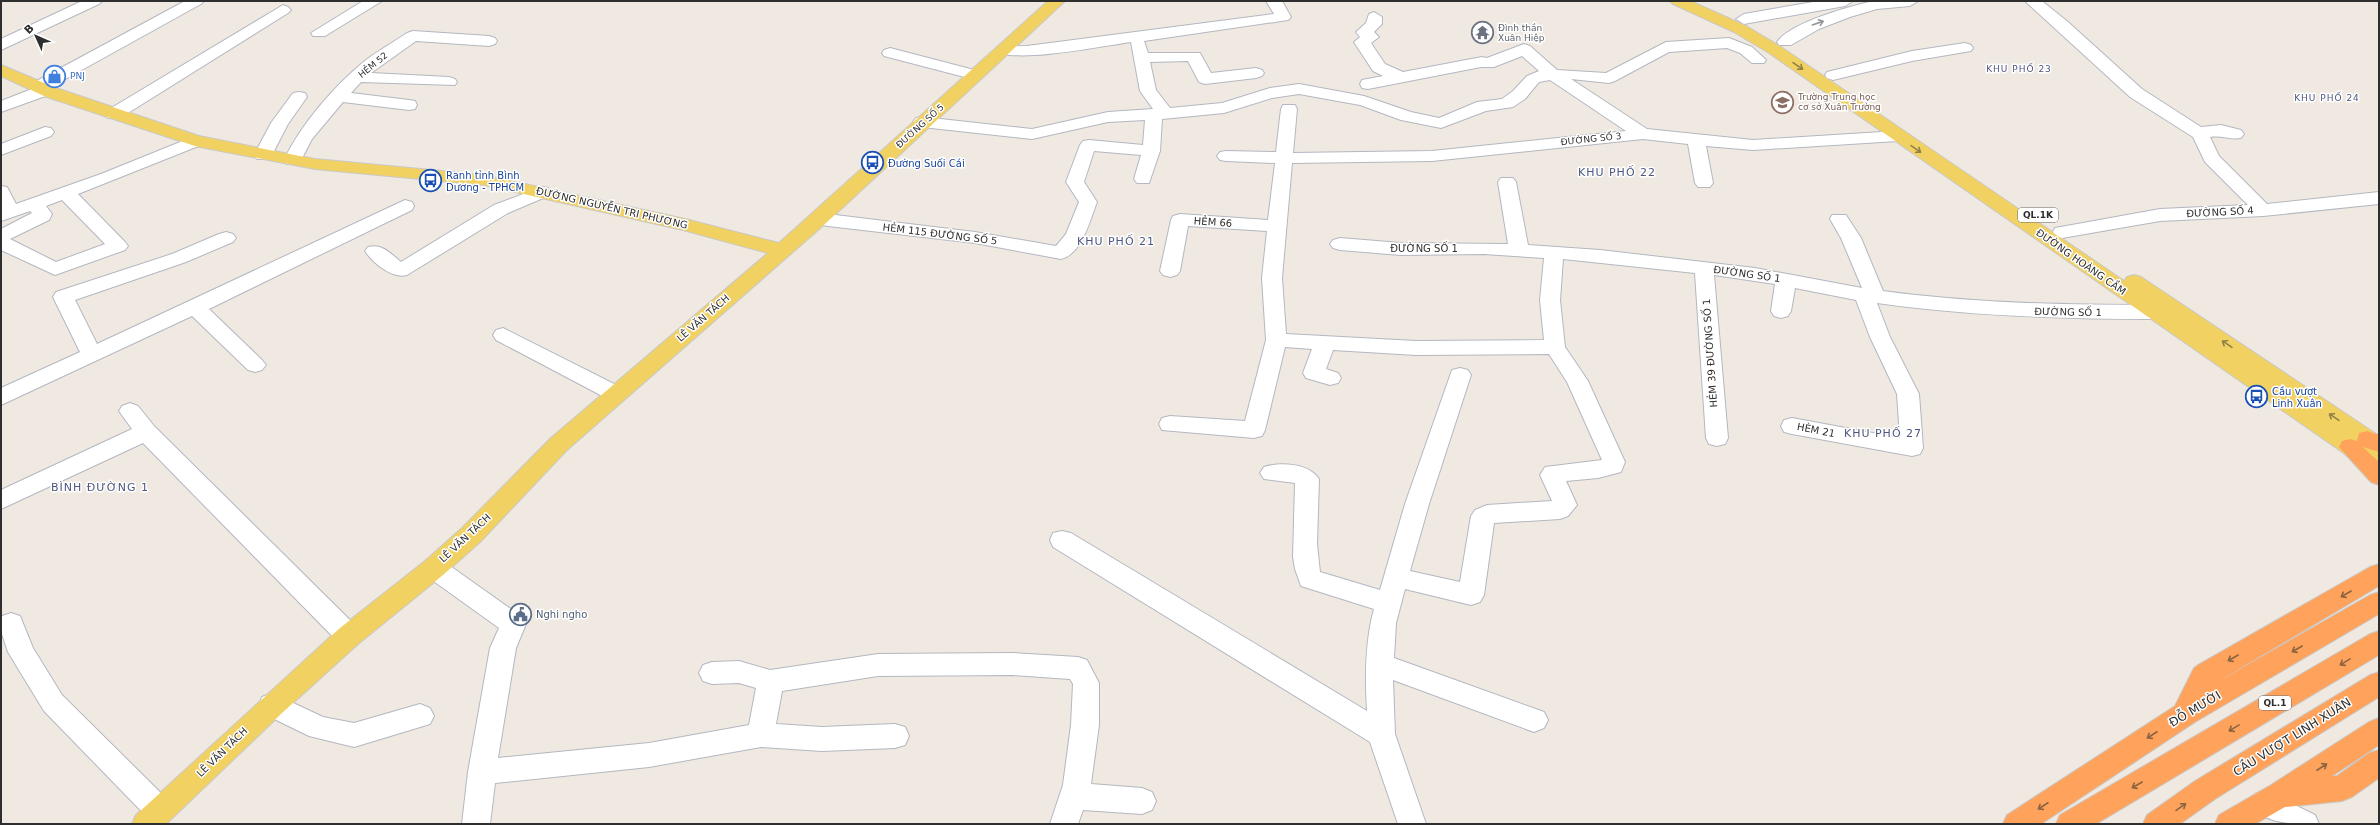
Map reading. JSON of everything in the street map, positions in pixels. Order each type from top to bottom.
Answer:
[{"type":"highway","points":[[2369,444],[2379,476]]},
{"type":"highway","points":[[2185,714],[2203,676],[2206,673],[2379,574]]},
{"type":"highway","name":"ĐỖ MƯỜI","points":[[2017,824],[2185,714],[2379,602]]},
{"type":"highway","name":"QL.1","points":[[2070,824],[2379,642]]},
{"type":"highway","name":"CẦU VƯỢT LINH XUÂN","points":[[2157,824],[2205,790],[2379,683]]},
{"type":"highway","points":[[2235,822],[2379,730]]},
{"type":"highway","points":[[2273,799],[2342,788],[2379,762]]},
{"type":"main road","name":"ĐƯỜNG SỐ 5","points":[[781,250],[819,219],[922,122],[1057,1]]},
{"type":"main road","name":"ĐƯỜNG HOÀNG CẦM","points":[[1678,1],[1783,48],[1833,75],[2369,444],[2379,466]]},
{"type":"main road","name":"ĐƯỜNG HOÀNG CẦM","points":[[1705,1],[1744,19],[1898,136],[2153,312],[2369,444]]},
{"type":"main road","name":"ĐƯỜNG NGUYỄN TRI PHƯƠNG","points":[[1,70],[42,88],[195,141],[293,160],[484,180],[685,225],[781,250]]},
{"type":"main road","name":"LÊ VĂN TÁCH","points":[[153,818],[349,636],[434,568],[471,535],[559,444],[781,250]]},
{"type":"street","points":[[1,45],[94,1]]},
{"type":"street","points":[[1,107],[42,88],[196,1]]},
{"type":"street","points":[[319,33],[374,1]]},
{"type":"street","points":[[1003,50],[1027,51],[1282,18],[1283,17],[1274,1]]},
{"type":"street","points":[[1744,19],[1845,1]]},
{"type":"street","points":[[922,122],[1032,134],[1108,117],[1224,108],[1270,93],[1299,89],[1364,101],[1407,116],[1441,123],[1483,106],[1507,103],[1519,95],[1533,79],[1553,74],[1609,78],[1666,47],[1716,42],[1729,43],[1746,50],[1751,61],[1783,48],[1807,27],[1856,10],[1910,1]]},
{"type":"street","points":[[2033,1],[2063,25],[2136,93],[2197,133],[2211,158],[2263,210]]},
{"type":"street","points":[[114,114],[283,10]]},
{"type":"street","points":[[1374,17],[1374,24],[1364,32],[1371,37],[1362,42],[1378,68],[1385,72],[1402,77]]},
{"type":"street","name":"HẺM 52","points":[[293,160],[304,137],[358,77],[372,63],[413,36],[489,41]]},
{"type":"street","points":[[1136,37],[1148,91],[1160,114],[1143,179]]},
{"type":"street","points":[[1833,75],[1912,56],[1965,48]]},
{"type":"street","points":[[1368,84],[1482,62],[1488,64],[1524,49],[1553,74],[1643,134]]},
{"type":"street","points":[[890,52],[976,75]]},
{"type":"street","points":[[1141,58],[1194,56],[1205,78],[1256,73]]},
{"type":"street","points":[[358,77],[400,80],[413,78],[449,82]]},
{"type":"street","points":[[263,155],[280,122],[299,97]]},
{"type":"street","points":[[340,97],[409,105]]},
{"type":"street","points":[[1170,424],[1254,430],[1276,340],[1272,278],[1275,226],[1284,158],[1288,109]]},
{"type":"street","points":[[2197,133],[2221,130],[2235,134]]},
{"type":"street","points":[[1,150],[45,132]]},
{"type":"street","name":"ĐƯỜNG SỐ 3","points":[[1226,156],[1284,158],[1432,156],[1643,134],[1763,145],[1898,136]]},
{"type":"street","points":[[1696,139],[1704,183]]},
{"type":"street","points":[[1,191],[6,214],[66,193],[195,141]]},
{"type":"street","name":"HẺM 115 ĐƯỜNG SỐ 5","points":[[819,219],[838,223],[888,227],[1031,246],[1061,253],[1075,235],[1088,202],[1075,182],[1086,149],[1089,145],[1151,151]]},
{"type":"street","points":[[1507,182],[1519,251]]},
{"type":"street","points":[[375,251],[400,271],[501,209],[542,192]]},
{"type":"street","points":[[1,242],[55,269],[118,246],[66,193]]},
{"type":"street","name":"ĐƯỜNG SỐ 4","points":[[2062,232],[2160,216],[2263,210],[2379,198]]},
{"type":"street","points":[[1,236],[42,216],[44,214],[34,204]]},
{"type":"street","points":[[1,397],[195,308],[405,206]]},
{"type":"street","points":[[1840,219],[1851,238],[1870,296]]},
{"type":"street","name":"HẺM 66","points":[[1170,271],[1180,220],[1275,226]]},
{"type":"street","points":[[92,356],[63,297],[179,258],[226,238]]},
{"type":"street","name":"ĐƯỜNG SỐ 1","points":[[1340,244],[1401,249],[1484,248],[1600,256],[1755,274],[1870,296],[1924,303],[2046,312],[2153,312]]},
{"type":"street","points":[[1396,577],[1471,595],[1483,516],[1560,510],[1565,505],[1552,476],[1553,473],[1598,470],[1612,466],[1614,462],[1597,420],[1577,381],[1555,347],[1550,300],[1554,253]]},
{"type":"street","name":"HẺM 39 ĐƯỜNG SỐ 1","points":[[1704,268],[1717,438]]},
{"type":"street","points":[[1780,310],[1786,280]]},
{"type":"street","name":"HÈM 21","points":[[1792,426],[1912,448],[1908,394],[1880,337],[1870,296]]},
{"type":"street","points":[[195,308],[255,365]]},
{"type":"street","points":[[503,335],[616,394]]},
{"type":"street","points":[[1276,340],[1416,348],[1555,347]]},
{"type":"street","points":[[1325,342],[1314,373],[1330,378]]},
{"type":"street","points":[[1412,824],[1381,734],[1380,664],[1383,624],[1417,504],[1460,375]]},
{"type":"street","points":[[130,410],[146,432],[349,636]]},
{"type":"street","points":[[1,500],[146,432]]},
{"type":"street","points":[[1272,473],[1300,475],[1307,479],[1306,542],[1307,570],[1310,579],[1388,602]]},
{"type":"street","points":[[1062,540],[1381,734]]},
{"type":"street","points":[[434,568],[513,624],[503,648],[482,772],[476,824]]},
{"type":"street","points":[[11,624],[21,652],[53,703],[153,818]]},
{"type":"street","points":[[712,673],[739,672],[770,681],[878,665],[1012,664],[1078,668],[1086,682],[1085,725],[1077,785],[1064,824]]},
{"type":"street","points":[[1380,664],[1534,720]]},
{"type":"street","points":[[761,735],[770,681]]},
{"type":"street","points":[[272,706],[319,728],[354,735],[420,716]]},
{"type":"street","points":[[482,772],[649,755],[761,735],[822,739],[895,736]]},
{"type":"street","points":[[1073,796],[1142,801]]},
{"type":"street","points":[[2273,799],[2305,824]]},
{"type":"place","name":"Đình thần Xuân Hiệp","points":[[1482,33]]},
{"type":"place","name":"PNJ","points":[[54,76]]},
{"type":"place","name":"Trường Trung học cơ sở Xuân Trường","points":[[1782,102]]},
{"type":"place","name":"Đường Suối Cái","points":[[873,163]]},
{"type":"place","name":"Ranh tỉnh Bình Dương - TPHCM","points":[[430,181]]},
{"type":"place","name":"Cầu vượt Linh Xuân","points":[[2256,397]]},
{"type":"place","name":"Nghi ngho","points":[[520,614]]},
{"type":"district","name":"KHU PHỐ 23","points":[[2019,69]]},
{"type":"district","name":"KHU PHỐ 24","points":[[2327,98]]},
{"type":"district","name":"KHU PHỐ 22","points":[[1617,172]]},
{"type":"district","name":"KHU PHỐ 21","points":[[1116,241]]},
{"type":"district","name":"KHU PHỐ 27","points":[[1883,433]]},
{"type":"district","name":"BÌNH ĐƯỜNG 1","points":[[100,487]]}]
